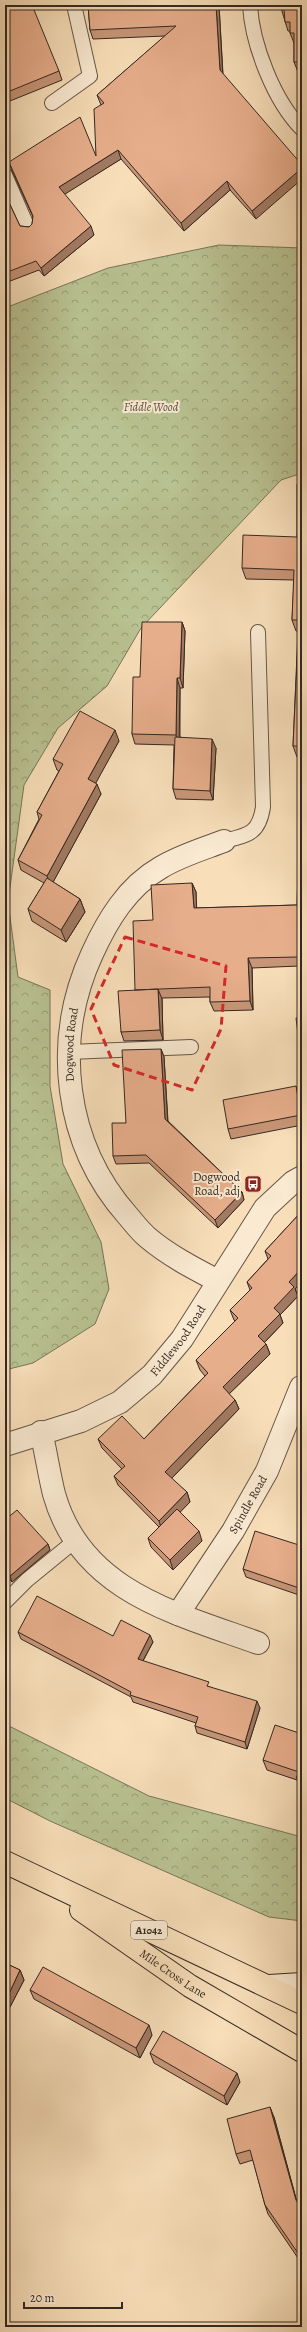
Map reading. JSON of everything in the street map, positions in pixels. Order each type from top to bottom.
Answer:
[{"type":"highway","name":"Mile Cross Lane","points":[[5,1862],[269,1986],[302,2003]]},
{"type":"highway","name":"Mile Cross Lane","points":[[30,1875],[190,1986],[302,2051]]},
{"type":"street","name":"Dogwood Road","points":[[218,1281],[179,1261],[146,1236],[109,1192],[92,1164],[76,1123],[68,1074],[70,1029],[80,980],[100,938],[126,895],[159,868],[224,841]]},
{"type":"street","name":"Fiddlewood Road","points":[[5,1445],[41,1432],[81,1421],[120,1402],[152,1375],[182,1339],[265,1208],[292,1182],[302,1178]]},
{"type":"street","name":"Spindle Road","points":[[178,1614],[233,1531],[267,1471],[301,1387]]},
{"type":"street","points":[[41,1432],[55,1495],[71,1532],[96,1566],[132,1594],[178,1614],[258,1643]]},
{"type":"street","points":[[269,1986],[302,1984]]},
{"type":"lane","points":[[52,104],[90,76],[74,5]]},
{"type":"lane","points":[[250,5],[262,60],[293,120],[302,129]]},
{"type":"lane","points":[[5,175],[28,228]]},
{"type":"lane","points":[[224,841],[243,837],[254,830],[261,822],[263,807],[258,632]]},
{"type":"lane","points":[[69,1052],[191,1047]]},
{"type":"lane","points":[[5,1602],[27,1580],[76,1540]]},
{"type":"highlighted area","points":[[125,937],[226,966],[221,1029],[192,1090],[114,1065],[91,1009]]},
{"type":"green space","name":"Fiddle Wood","points":[[219,245],[302,248],[302,473],[281,480],[141,628],[107,686],[58,728],[24,785],[8,902],[18,977],[50,990],[50,1086],[63,1164],[101,1242],[109,1289],[95,1324],[33,1363],[5,1370],[5,308],[108,268]]},
{"type":"green space","points":[[5,1724],[149,1796],[302,1837],[302,1921],[269,1917],[50,1821],[5,1798]]},
{"type":"building","points":[[5,5],[32,5],[59,71],[5,93]]},
{"type":"building","points":[[88,5],[216,5],[220,70],[302,165],[302,168],[252,211],[227,181],[181,223],[118,150],[59,187],[91,226],[41,268],[36,261],[5,273],[5,194],[20,226],[29,227],[32,224],[33,216],[9,162],[80,117],[96,156],[94,109],[104,103],[97,95],[176,26],[90,30]]},
{"type":"building","points":[[281,5],[302,5],[302,62],[294,62],[294,33],[290,33],[290,22],[285,22],[284,8],[281,8]]},
{"type":"building","points":[[297,484],[302,484],[302,807],[299,807],[300,746],[293,746],[299,620],[292,620],[294,570],[242,568],[243,535],[297,537]]},
{"type":"building","points":[[142,622],[182,622],[180,678],[177,678],[176,735],[132,734],[133,677],[140,677]]},
{"type":"building","points":[[80,711],[115,730],[88,779],[97,784],[47,876],[18,860],[42,815],[37,812],[63,764],[53,759]]},
{"type":"building","points":[[175,737],[212,739],[210,791],[173,789]]},
{"type":"building","points":[[298,870],[302,870],[302,989],[298,957],[248,958],[250,1001],[210,1002],[210,987],[135,990],[133,921],[153,920],[151,885],[192,883],[194,908],[297,905]]},
{"type":"building","points":[[47,878],[80,899],[61,930],[28,909]]},
{"type":"building","points":[[158,989],[160,1030],[121,1032],[118,991]]},
{"type":"building","points":[[296,1018],[302,1018],[302,1067]]},
{"type":"building","points":[[161,1049],[165,1119],[242,1192],[215,1220],[146,1155],[113,1156],[112,1123],[126,1123],[122,1050]]},
{"type":"building","points":[[296,1086],[301,1115],[228,1129],[223,1100]]},
{"type":"building","points":[[302,1211],[302,1268],[289,1282],[294,1287],[274,1308],[280,1314],[258,1336],[266,1344],[223,1387],[235,1400],[165,1472],[187,1492],[159,1521],[114,1476],[125,1466],[98,1439],[122,1416],[144,1439],[208,1373],[196,1360],[238,1318],[230,1310],[252,1288],[247,1282],[271,1256],[265,1251]]},
{"type":"building","points":[[177,1509],[199,1531],[170,1560],[148,1538]]},
{"type":"building","points":[[17,1510],[48,1544],[10,1576],[5,1570],[5,1520]]},
{"type":"building","points":[[255,1531],[302,1546],[302,1589],[243,1569]]},
{"type":"building","points":[[37,1596],[113,1636],[121,1620],[150,1635],[138,1659],[209,1682],[207,1686],[257,1701],[245,1742],[195,1726],[198,1717],[130,1695],[131,1692],[18,1632]]},
{"type":"building","points":[[275,1725],[302,1734],[302,1780],[296,1778],[299,1772],[263,1760]]},
{"type":"building","points":[[5,1963],[20,1970],[7,1998],[5,1997]]},
{"type":"building","points":[[43,1967],[149,2025],[136,2048],[30,1990]]},
{"type":"building","points":[[163,2031],[237,2073],[224,2096],[150,2053]]},
{"type":"building","points":[[270,2107],[296,2200],[302,2209],[302,2259],[265,2205],[250,2150],[236,2154],[227,2119]]},
{"type":"building","points":[[5,2322],[10,2327],[5,2327]]},
{"type":"place","name":"Dogwood Road, adj","points":[[253,1184]]}]
